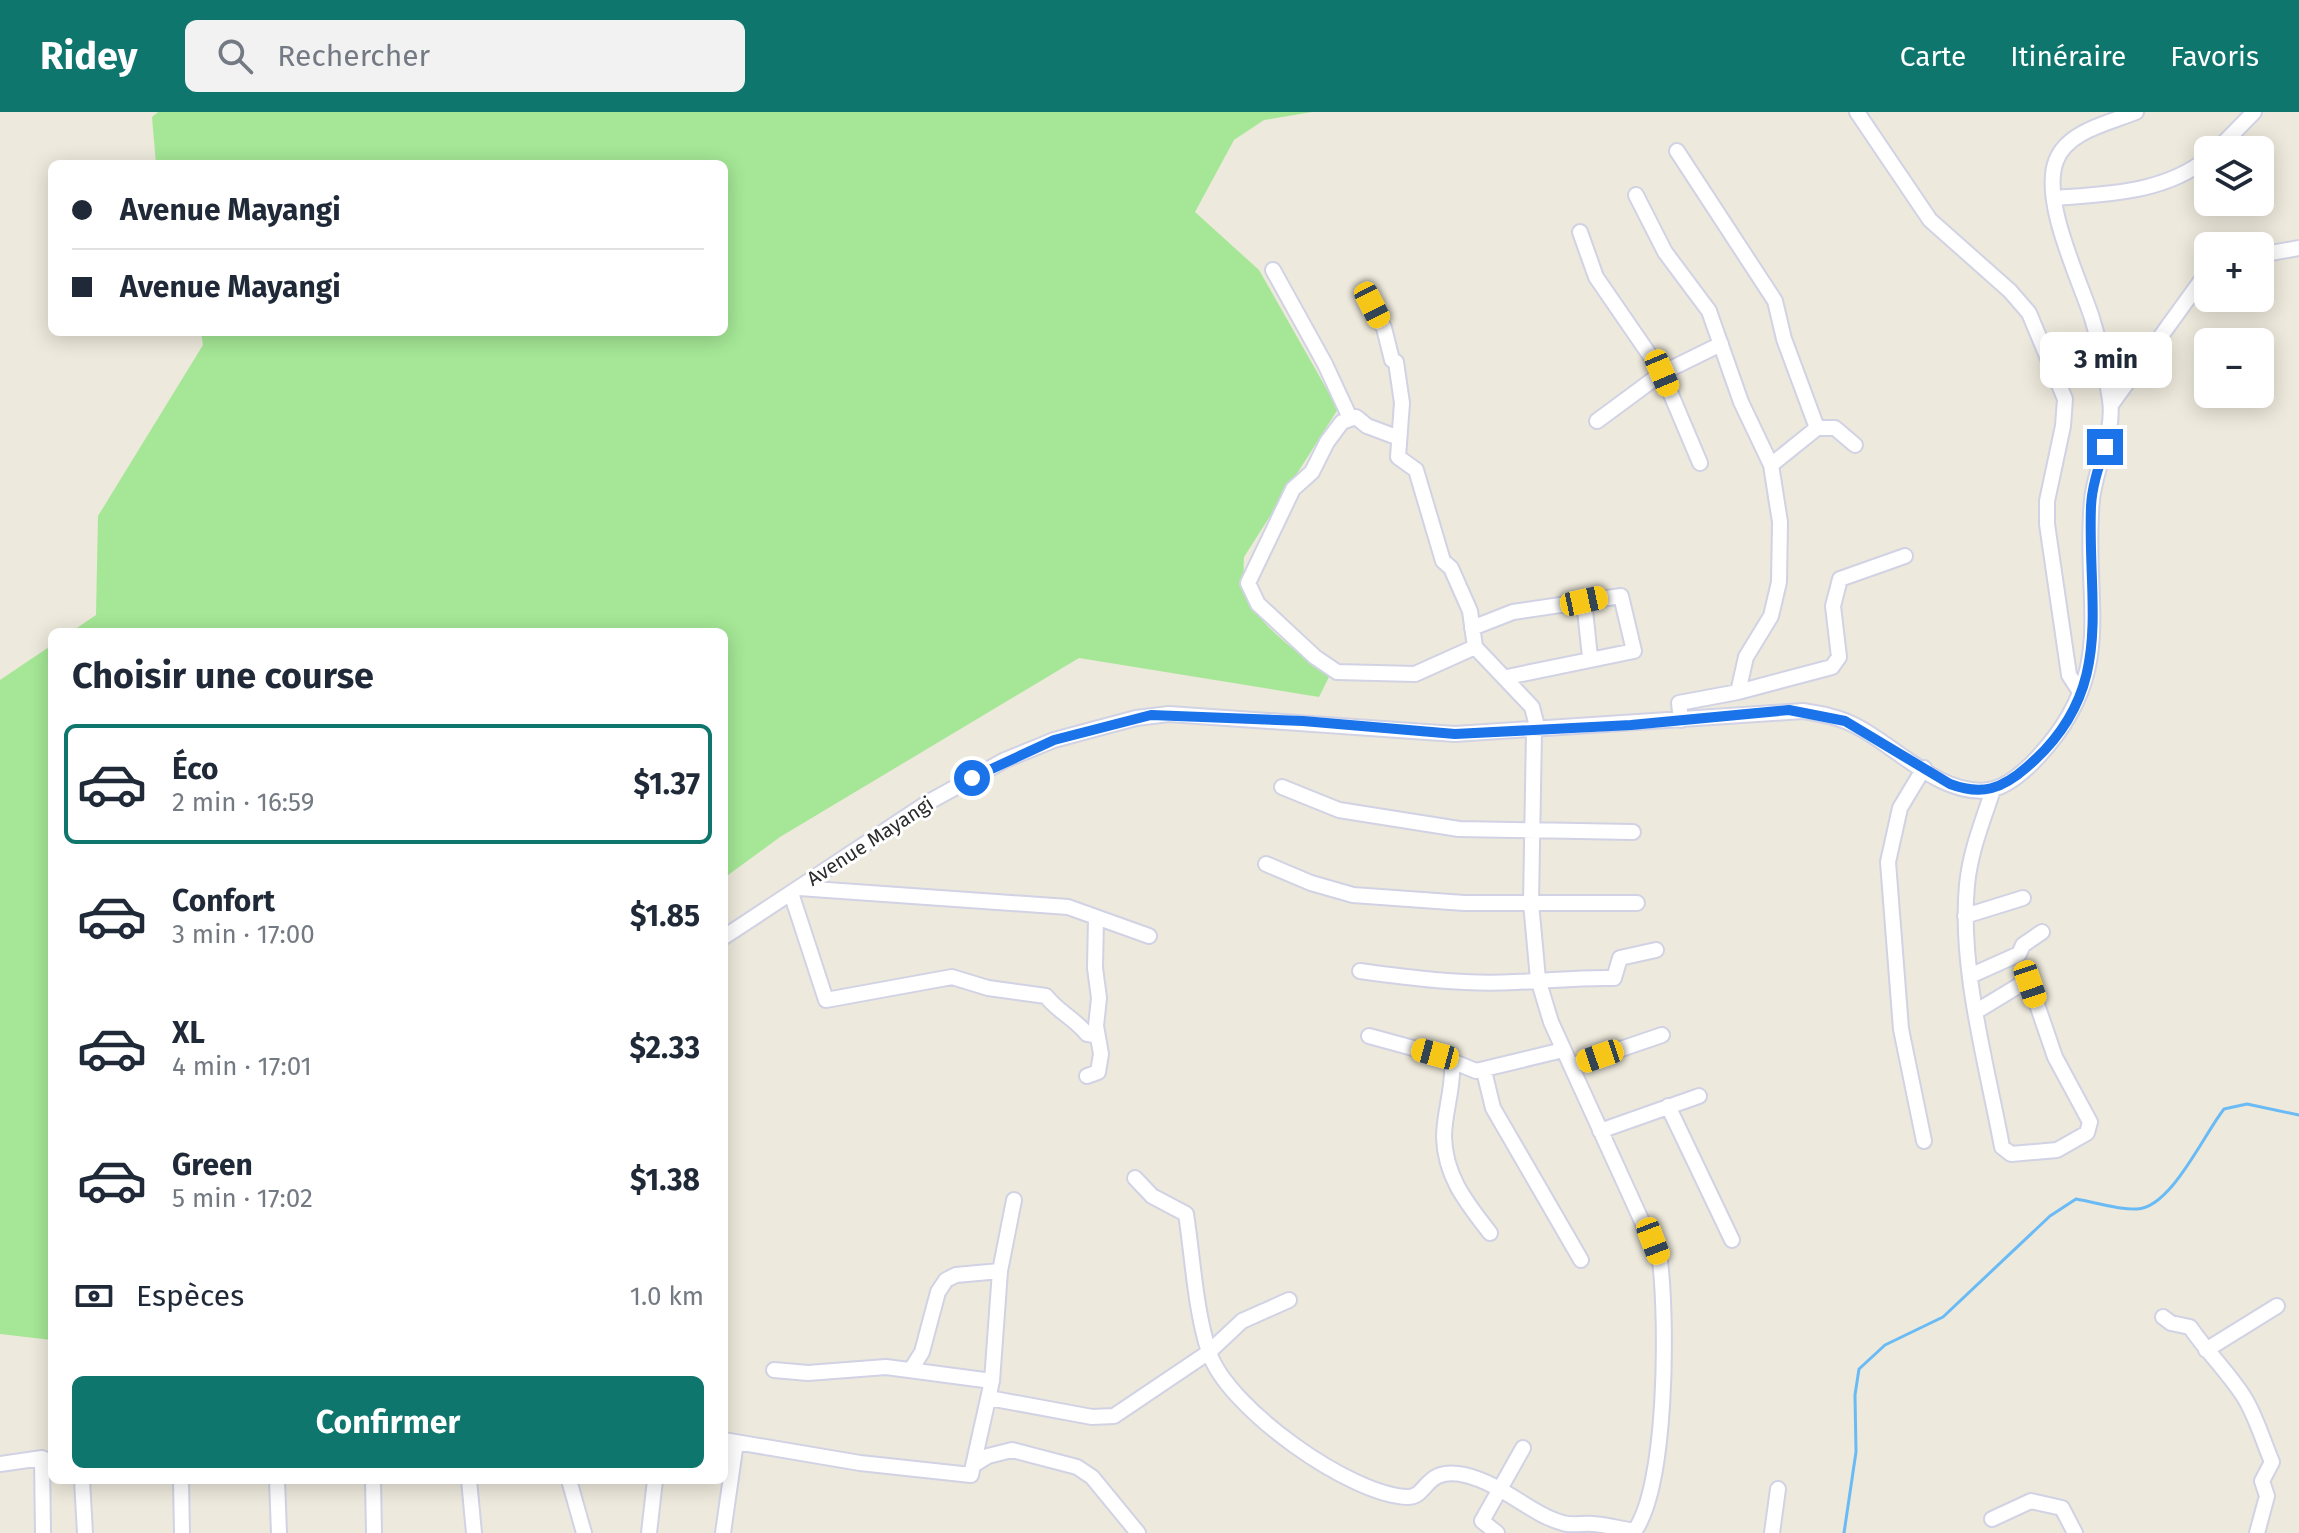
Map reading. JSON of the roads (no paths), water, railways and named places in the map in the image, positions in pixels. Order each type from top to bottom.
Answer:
[{"type":"street","points":[[1857,112],[1930,220],[2010,291],[2029,313],[2059,382],[2065,408],[2047,501],[2047,524],[2069,675],[2080,692]]},
{"type":"street","points":[[1977,1011],[2023,983],[2030,984],[2055,1057],[2090,1122],[2087,1133],[2057,1150],[2006,1153],[2002,1147],[1977,1011],[1965,916],[1968,874],[1993,790],[2012,781],[2051,742],[2080,692],[2095,638],[2091,504],[2111,405],[2092,320],[2055,198],[2053,177],[2062,149],[2080,135],[2136,112]]},
{"type":"street","points":[[2231,136],[2254,112]]},
{"type":"street","points":[[1677,151],[1775,301],[1784,339],[1817,428]]},
{"type":"street","points":[[2055,198],[2147,187],[2177,178],[2194,167]]},
{"type":"street","points":[[1636,195],[1665,252],[1709,311],[1741,402],[1771,465],[1780,522],[1779,582],[1771,616],[1746,657],[1738,692]]},
{"type":"street","points":[[1580,232],[1596,277],[1662,373],[1700,463]]},
{"type":"street","points":[[2274,252],[2299,248]]},
{"type":"street","points":[[1273,270],[1325,364],[1350,418]]},
{"type":"street","points":[[2111,405],[2194,290]]},
{"type":"street","points":[[1135,1178],[1152,1196],[1186,1214],[1209,1352],[1228,1388],[1306,1452],[1354,1484],[1410,1497],[1417,1496],[1431,1477],[1453,1473],[1499,1487],[1565,1524],[1591,1524],[1634,1532],[1645,1513],[1658,1443],[1665,1300],[1660,1261],[1563,1050],[1538,979],[1531,903],[1535,828],[1535,712],[1507,677],[1475,647],[1471,615],[1455,577],[1443,561],[1415,467],[1398,457],[1402,403],[1396,362],[1392,360],[1384,328],[1372,305]]},
{"type":"street","points":[[1597,421],[1662,373],[1721,344]]},
{"type":"street","points":[[1399,438],[1367,426],[1356,417],[1350,418],[1327,442],[1312,472],[1293,489],[1248,583],[1258,604],[1315,657],[1337,672],[1415,674],[1475,647]]},
{"type":"street","points":[[1771,465],[1817,428],[1835,428],[1855,445]]},
{"type":"street","points":[[1681,720],[1679,703],[1738,692],[1832,667],[1839,657],[1833,606],[1840,579],[1853,577],[1905,556]]},
{"type":"street","points":[[1472,628],[1513,612],[1621,596],[1634,651],[1590,657],[1507,677]]},
{"type":"street","points":[[1584,601],[1590,657]]},
{"type":"street","name":"Avenue Mayangi","points":[[728,934],[927,803],[1005,760],[1054,740],[1136,718],[1169,714],[1414,733],[1536,730],[1789,710],[1823,714],[1859,727],[1964,789],[1993,790]]},
{"type":"street","points":[[1924,768],[1900,808],[1888,862],[1901,1029],[1924,1141]]},
{"type":"street","points":[[1282,787],[1331,808],[1459,829],[1633,832]]},
{"type":"street","points":[[1266,864],[1348,895],[1464,903],[1637,903]]},
{"type":"street","points":[[1097,1036],[1087,1034],[1075,1019],[1053,1006],[1046,996],[988,988],[954,978],[826,1000],[795,891],[1068,907],[1149,936]]},
{"type":"street","points":[[1965,916],[2023,898]]},
{"type":"street","points":[[1087,1076],[1098,1071],[1101,1054],[1097,1036],[1096,917]]},
{"type":"street","points":[[1972,975],[2019,954],[2023,945],[2042,932]]},
{"type":"street","points":[[1360,971],[1419,979],[1515,982],[1616,978],[1620,958],[1656,950]]},
{"type":"street","points":[[1571,1066],[1662,1035]]},
{"type":"street","points":[[1369,1036],[1466,1069],[1484,1071],[1563,1050]]},
{"type":"street","points":[[1452,1062],[1453,1082],[1444,1139],[1453,1183],[1490,1233]]},
{"type":"street","points":[[1484,1071],[1493,1108],[1581,1260]]},
{"type":"street","points":[[1600,1131],[1699,1096]]},
{"type":"street","points":[[1668,1106],[1732,1240]]},
{"type":"street","points":[[728,1467],[730,1441],[967,1476],[975,1464],[992,1381],[1000,1271],[1014,1200]]},
{"type":"street","points":[[912,1368],[922,1352],[931,1309],[946,1280],[956,1275],[1000,1271]]},
{"type":"street","points":[[989,1398],[1105,1418],[1127,1410],[1209,1352],[1242,1321],[1289,1300]]},
{"type":"street","points":[[2206,1350],[2277,1306]]},
{"type":"street","points":[[2163,1317],[2171,1323],[2188,1325],[2224,1368],[2246,1401],[2272,1462],[2262,1481],[2267,1496],[2257,1533]]},
{"type":"street","points":[[774,1370],[808,1373],[912,1368],[992,1381]]},
{"type":"street","points":[[1497,1533],[1482,1521],[1523,1448]]},
{"type":"street","points":[[975,1464],[988,1456],[1012,1450],[1077,1467],[1092,1477],[1138,1533]]},
{"type":"street","points":[[0,1464],[47,1460],[43,1533]]},
{"type":"street","points":[[82,1484],[85,1533]]},
{"type":"street","points":[[181,1484],[182,1533]]},
{"type":"street","points":[[277,1484],[279,1533]]},
{"type":"street","points":[[373,1484],[374,1533]]},
{"type":"street","points":[[469,1484],[474,1533]]},
{"type":"street","points":[[570,1484],[584,1533]]},
{"type":"street","points":[[649,1533],[655,1484]]},
{"type":"street","points":[[723,1533],[727,1484]]},
{"type":"street","points":[[1772,1533],[1778,1489]]},
{"type":"street","points":[[1992,1519],[2033,1501],[2062,1508],[2075,1533]]},
{"type":"waterway","points":[[1844,1533],[1856,1452],[1855,1395],[1859,1369],[1885,1345],[1943,1317],[2050,1216],[2076,1199],[2130,1209],[2150,1205],[2174,1184],[2224,1109],[2247,1104],[2299,1115]]}]
